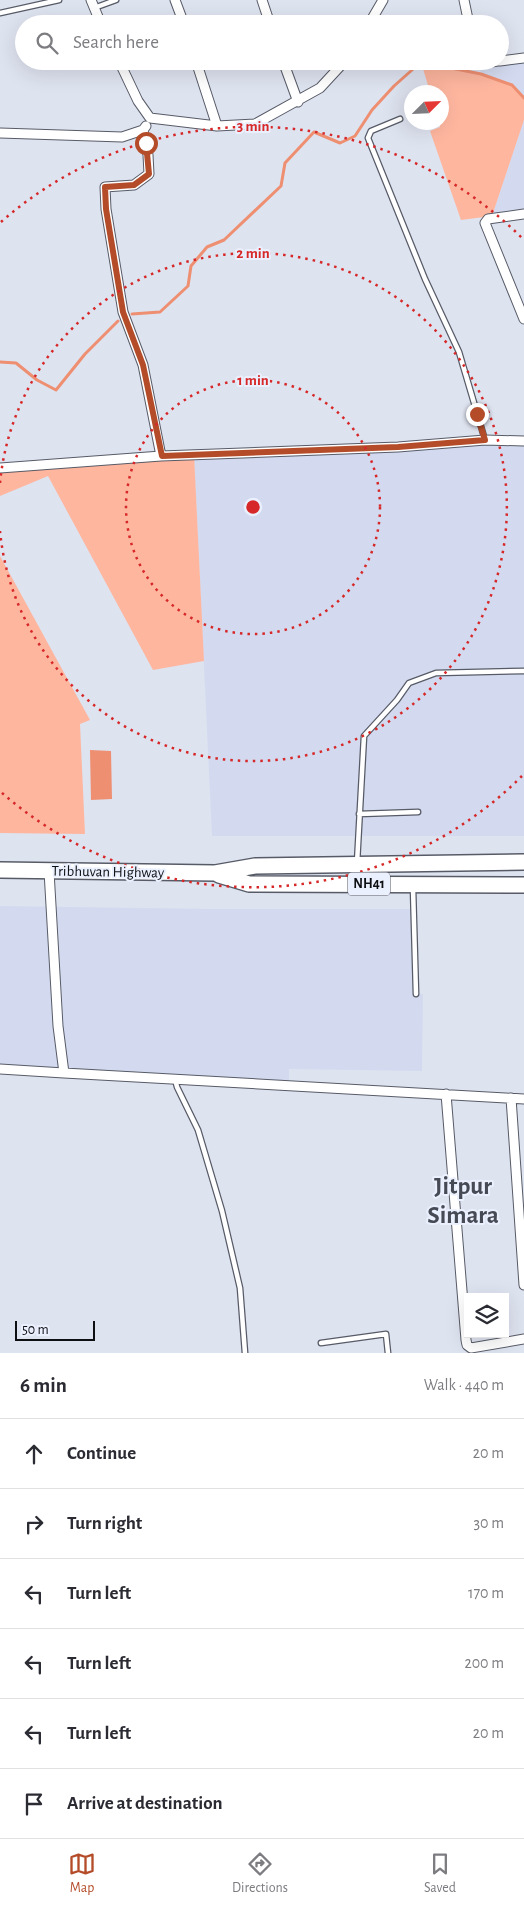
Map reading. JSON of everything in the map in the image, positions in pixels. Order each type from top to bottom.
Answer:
[{"type":"highway","name":"NH41","points":[[216,874],[255,866],[524,862]]},
{"type":"highway","name":"Tribhuvan Highway","points":[[0,870],[216,874]]},
{"type":"highway","name":"NH41","points":[[216,874],[249,884],[524,885]]},
{"type":"street","points":[[175,0],[181,15]]},
{"type":"street","points":[[262,0],[267,15]]},
{"type":"street","points":[[374,15],[383,0]]},
{"type":"street","points":[[464,0],[467,15]]},
{"type":"street","points":[[509,60],[524,58]]},
{"type":"street","points":[[123,70],[138,101],[150,118],[216,126],[255,124],[298,102],[320,88],[337,70]]},
{"type":"street","points":[[199,70],[216,126]]},
{"type":"street","points":[[286,70],[298,102]]},
{"type":"street","points":[[0,133],[122,137],[143,130],[150,118]]},
{"type":"street","points":[[143,130],[148,155],[149,174],[134,185],[105,187],[106,209],[123,312],[143,365],[162,456]]},
{"type":"street","points":[[524,214],[488,219],[485,223],[524,319]]},
{"type":"street","points":[[0,468],[162,456],[398,447],[485,440],[524,441]]},
{"type":"street","points":[[49,870],[58,1026],[64,1073]]},
{"type":"street","points":[[0,1069],[524,1099]]},
{"type":"street","points":[[446,1094],[467,1344],[472,1348],[524,1339]]},
{"type":"street","points":[[511,1098],[524,1285]]},
{"type":"lane","points":[[0,13],[59,0]]},
{"type":"lane","points":[[93,4],[116,0]]},
{"type":"lane","points":[[400,119],[371,131],[368,138],[425,279],[459,352],[485,440]]},
{"type":"lane","points":[[356,865],[364,736],[397,700],[409,683],[436,673],[524,671]]},
{"type":"lane","points":[[359,814],[418,812]]},
{"type":"lane","points":[[413,884],[416,994]]},
{"type":"lane","points":[[175,1079],[198,1130],[222,1211],[240,1288],[245,1353]]},
{"type":"lane","points":[[321,1343],[386,1334],[388,1353]]},
{"type":"shaded area","points":[[524,59],[524,98],[512,85],[481,74],[481,70],[509,70],[509,60]]},
{"type":"shaded area","points":[[423,70],[461,70],[481,74],[512,85],[524,98],[524,120],[492,216],[461,220],[430,131],[449,130],[449,85],[428,85]]},
{"type":"shaded area","points":[[524,120],[524,214],[492,216]]},
{"type":"shaded area","points":[[524,441],[524,836],[212,836],[194,454]]},
{"type":"shaded area","points":[[194,454],[204,661],[153,670],[48,476],[0,496],[0,468]]},
{"type":"shaded area","points":[[0,556],[90,720],[80,724],[85,834],[0,833]]},
{"type":"shaded area","points":[[90,750],[111,751],[112,799],[91,800]]},
{"type":"shaded area","points":[[0,906],[413,909],[416,994],[423,994],[422,1071],[289,1069],[289,1085],[0,1069]]},
{"type":"waterway","points":[[132,314],[160,312],[188,286],[191,266],[207,247],[224,240],[281,186],[285,163],[314,132],[340,143],[355,136],[372,110],[412,70]]},
{"type":"waterway","points":[[461,70],[481,74],[512,85],[524,98]]},
{"type":"waterway","points":[[0,362],[16,363],[37,380],[56,390],[85,354],[118,321]]},
{"type":"district","name":"Jitpur Simara","points":[[463,1200]]},
{"type":"route","points":[[146,143],[149,174],[134,185],[105,187],[106,209],[123,312],[143,365],[162,456],[398,447],[485,440],[477,414]]}]
